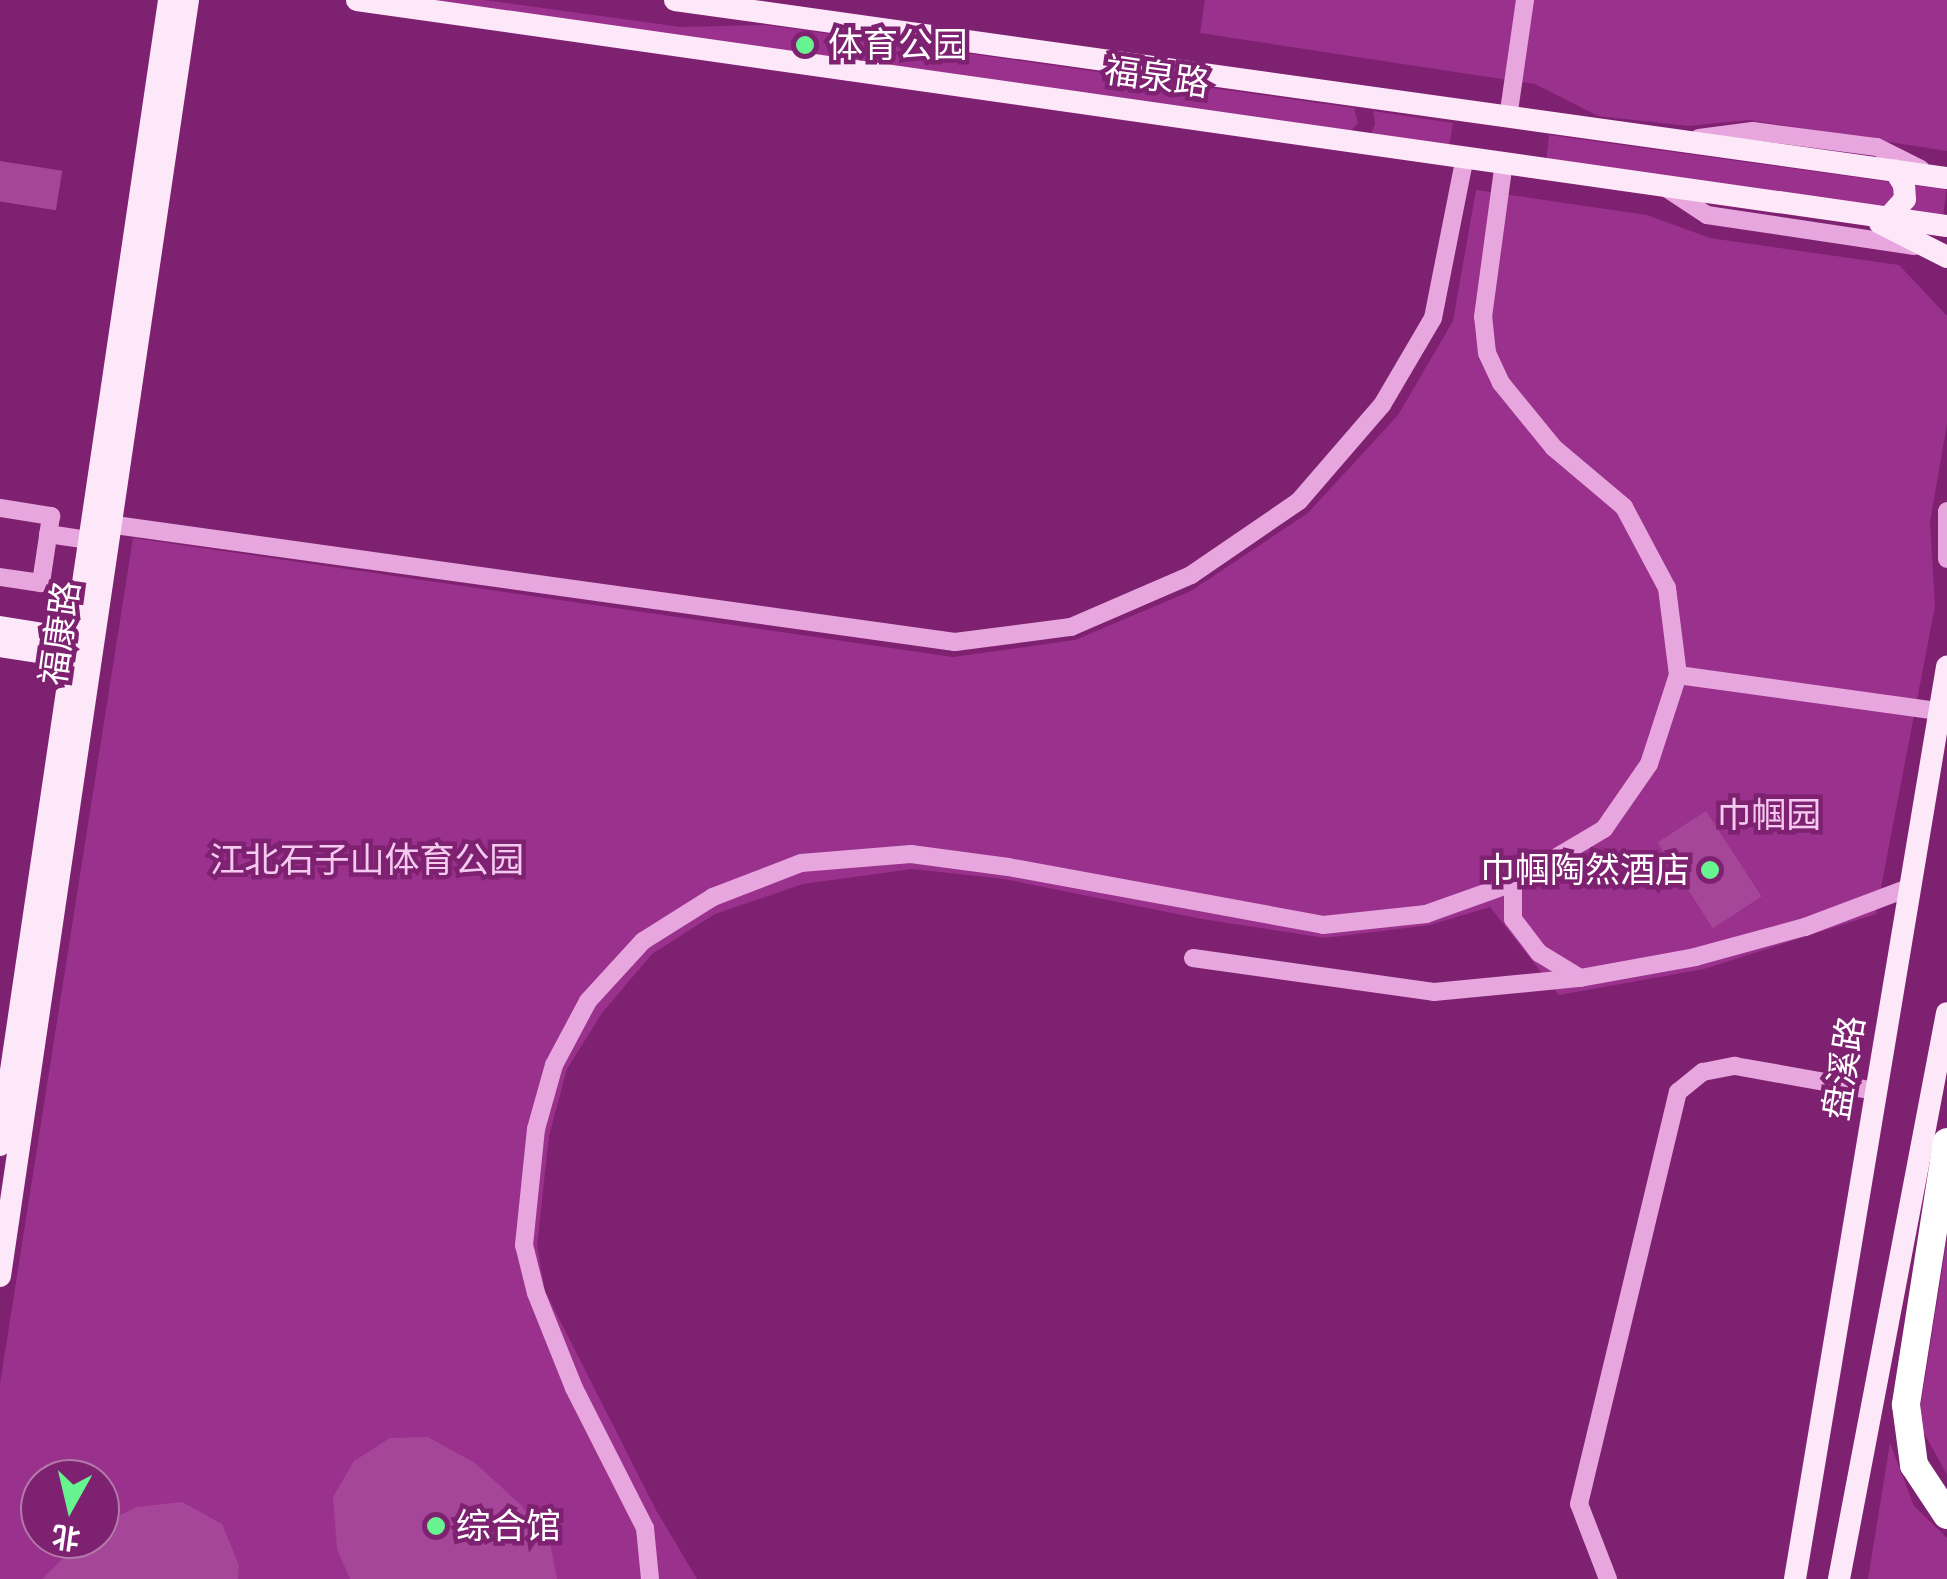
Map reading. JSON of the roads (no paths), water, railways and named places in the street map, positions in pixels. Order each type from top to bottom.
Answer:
[{"type":"highway","points":[[1947,1142],[1906,1405],[1914,1465],[1947,1515]]},
{"type":"main road","name":"福康路","points":[[0,1276],[82,649],[88,540],[168,0]]},
{"type":"main road","name":"福康路","points":[[0,1145],[188,0]]},
{"type":"main road","name":"福泉路","points":[[357,0],[1947,226]]},
{"type":"main road","name":"福泉路","points":[[676,0],[1676,141],[1870,167],[1943,172]]},
{"type":"main road","points":[[1350,140],[1366,124],[1366,112],[1355,96]]},
{"type":"main road","points":[[1888,218],[1906,198],[1903,168]]},
{"type":"main road","points":[[1864,214],[1938,252]]},
{"type":"main road","points":[[0,628],[82,649]]},
{"type":"main road","points":[[0,646],[82,649]]},
{"type":"main road","name":"盘溪路","points":[[1795,1579],[1947,666]]},
{"type":"main road","points":[[1840,1579],[1947,1013]]},
{"type":"street","points":[[1508,118],[1525,0]]},
{"type":"street","points":[[1676,141],[1753,131],[1877,147],[1903,168]]},
{"type":"street","points":[[114,525],[955,642],[1071,627],[1191,576],[1300,500],[1382,406],[1433,318],[1464,156]]},
{"type":"street","points":[[650,1579],[645,1528],[574,1388],[536,1293],[524,1245],[536,1130],[554,1066],[588,1002],[643,941],[713,896],[801,863],[912,854],[1008,866],[1323,924],[1426,914],[1513,883],[1604,829],[1650,764],[1678,675],[1667,588],[1624,508],[1554,448],[1501,383],[1487,353],[1483,317],[1504,162]]},
{"type":"street","points":[[1662,184],[1707,215],[1938,252]]},
{"type":"street","points":[[0,508],[50,516],[41,583],[0,577]]},
{"type":"street","points":[[1947,511],[1947,560]]},
{"type":"street","points":[[48,534],[88,540]]},
{"type":"street","points":[[1678,675],[1939,712]]},
{"type":"street","points":[[1513,883],[1514,920],[1540,952],[1580,978]]},
{"type":"street","points":[[1192,958],[1434,992],[1580,978],[1695,957],[1804,928],[1908,888]]},
{"type":"street","points":[[1608,1579],[1579,1504],[1678,1092],[1703,1072],[1735,1066],[1876,1092]]},
{"type":"place","name":"体育公园","points":[[805,45]]},
{"type":"place","name":"巾帼陶然酒店","points":[[1710,870]]},
{"type":"place","name":"综合馆","points":[[436,1526]]},
{"type":"park label","name":"巾帼园","points":[[1769,815]]},
{"type":"park label","name":"江北石子山体育公园","points":[[367,860]]}]
